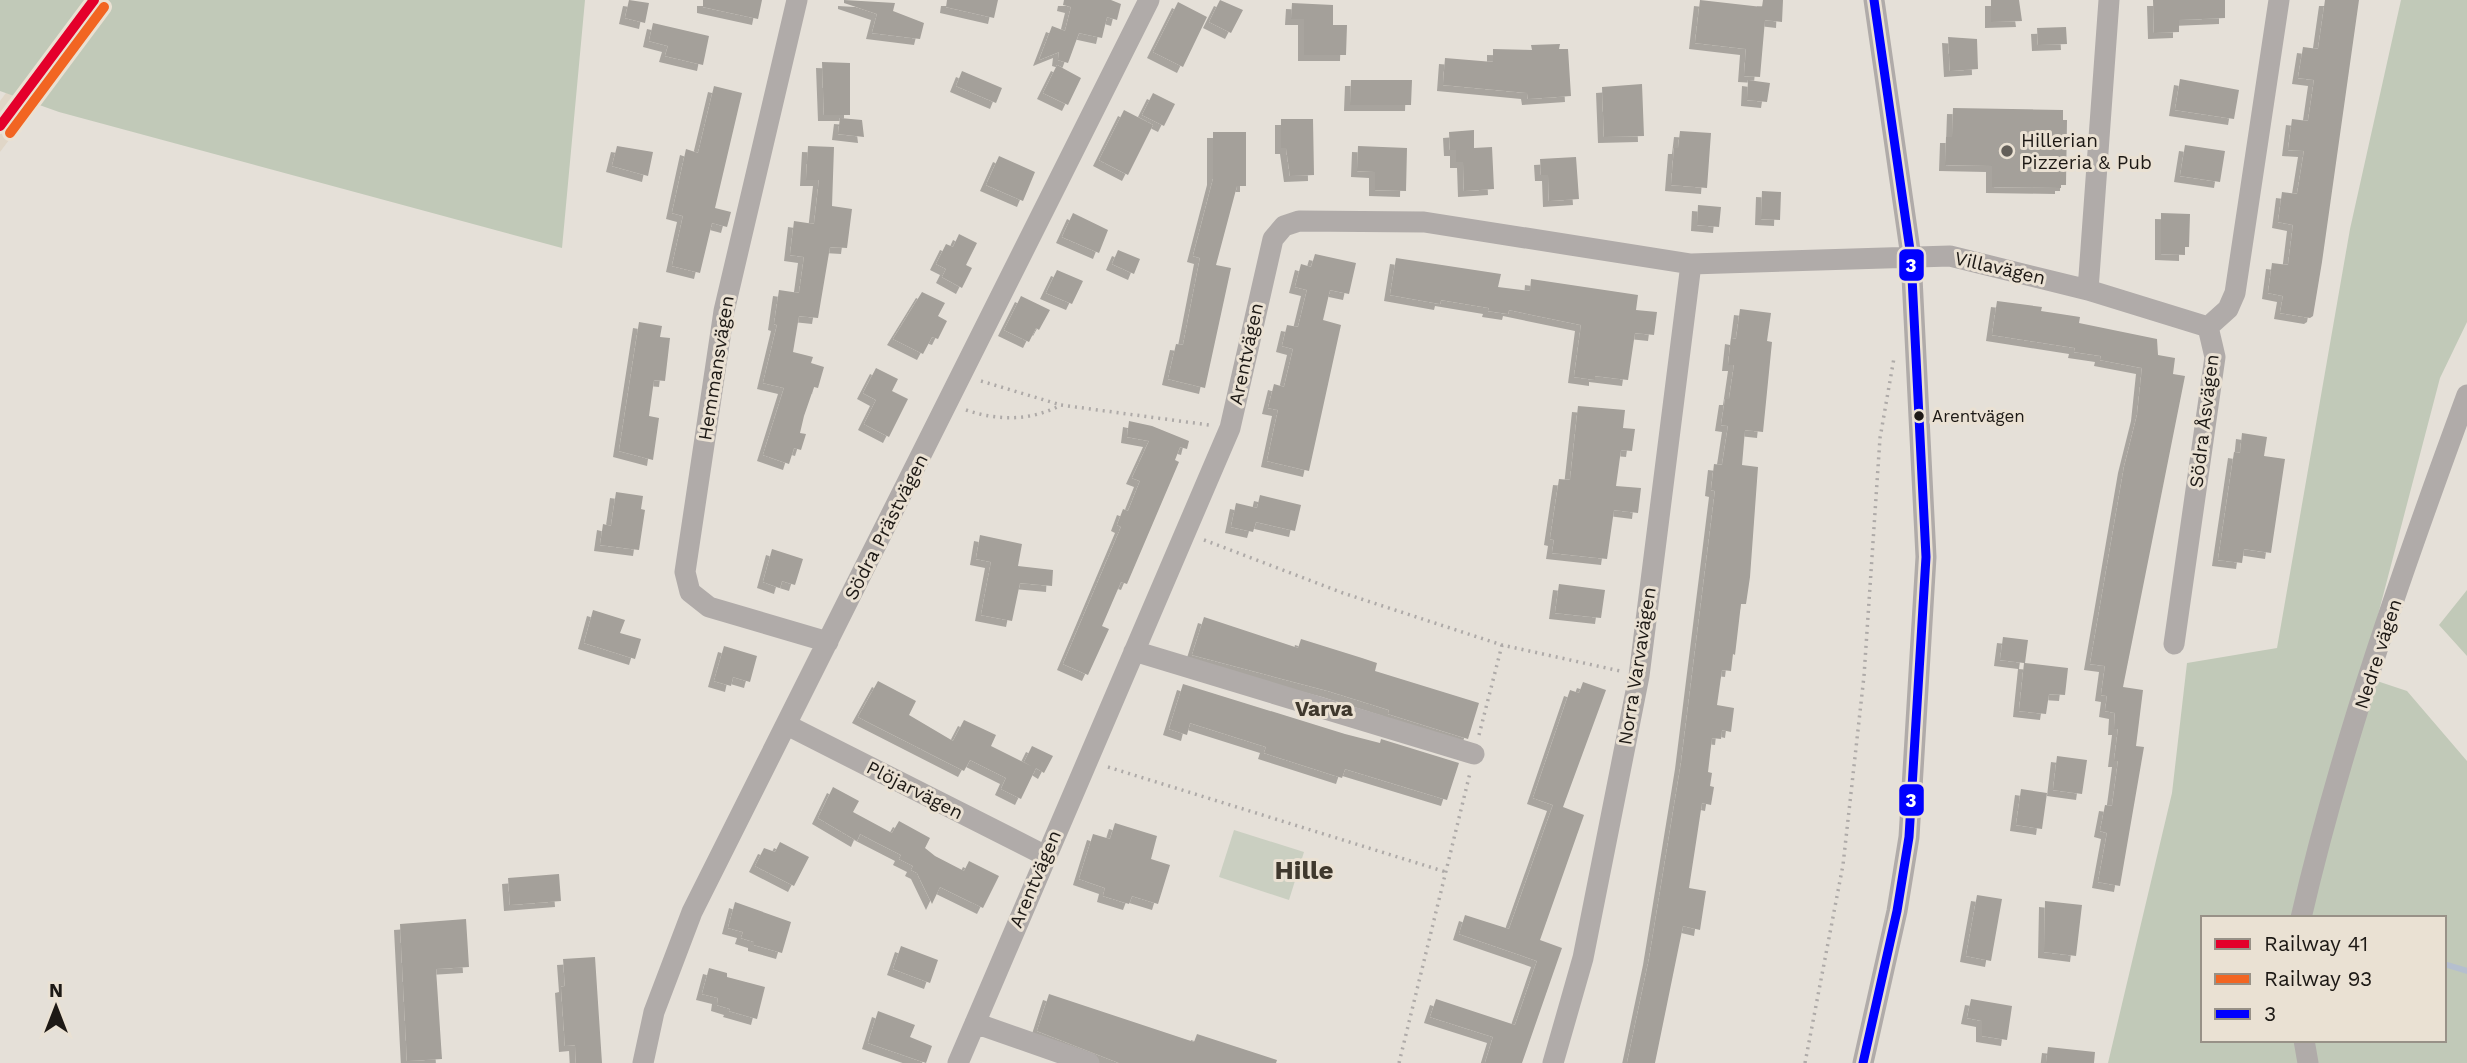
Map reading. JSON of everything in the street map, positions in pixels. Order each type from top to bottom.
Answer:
[{"type":"street","name":"Hemmansvägen","points":[[797,0],[724,311],[685,572],[690,593],[709,607],[828,642]]},
{"type":"street","name":"Södra Prästvägen","points":[[643,1063],[654,1012],[692,912],[1149,0]]},
{"type":"street","points":[[1863,1063],[1892,936],[1909,837],[1921,665],[1926,520],[1911,257],[1874,0]]},
{"type":"street","points":[[2088,290],[2109,0]]},
{"type":"street","name":"Södra Åsvägen","points":[[2174,644],[2215,357],[2208,327],[2228,309],[2235,293],[2279,0]]},
{"type":"street","name":"Arentvägen","points":[[958,1063],[1044,855],[1230,428],[1270,248],[1277,232],[1291,223],[1424,222],[1691,264],[1911,257]]},
{"type":"street","name":"Villavägen","points":[[1911,257],[1950,256],[1972,259],[2088,290],[2208,327]]},
{"type":"street","name":"Norra Varvavägen","points":[[1553,1063],[1583,958],[1639,676],[1691,264]]},
{"type":"street","name":"Nedre vägen","points":[[2301,916],[2321,833],[2424,512],[2467,395]]},
{"type":"street","points":[[1134,651],[1474,754]]},
{"type":"street","name":"Plöjarvägen","points":[[787,725],[1044,855]]},
{"type":"street","points":[[975,1023],[1089,1063]]},
{"type":"street","points":[[2304,1042],[2308,1063]]},
{"type":"path","points":[[1805,1063],[1843,866],[1864,676],[1880,438],[1895,347]]},
{"type":"path","points":[[962,375],[1061,405],[1230,428]]},
{"type":"path","points":[[947,404],[981,415],[1022,418],[1039,416],[1061,405]]},
{"type":"path","points":[[1185,532],[1253,561],[1502,645],[1639,676]]},
{"type":"path","points":[[1399,1063],[1502,645]]},
{"type":"path","points":[[1086,760],[1446,872]]},
{"type":"shaded area","points":[[75,0],[114,0],[0,152],[0,101]]},
{"type":"shaded area","points":[[1234,830],[1304,852],[1289,900],[1219,877]]},
{"type":"green space","points":[[0,0],[585,0],[562,248],[59,112],[0,91]]},
{"type":"green space","points":[[2401,0],[2467,0],[2467,322],[2440,378],[2362,676],[2407,691],[2467,761],[2467,1063],[2108,1063],[2172,793],[2187,663],[2277,648],[2350,229]]},
{"type":"green space","points":[[2467,590],[2467,656],[2439,625]]},
{"type":"building","points":[[629,0],[649,3],[645,23],[625,18]]},
{"type":"building","points":[[703,0],[762,0],[758,19],[703,7]]},
{"type":"building","points":[[844,0],[895,3],[893,11],[924,23],[920,39],[872,33],[877,14],[844,3]]},
{"type":"building","points":[[947,0],[998,0],[994,18],[946,7]]},
{"type":"building","points":[[1064,0],[1111,0],[1121,4],[1117,20],[1107,17],[1102,38],[1079,33],[1068,63],[1058,60],[1059,52],[1039,60],[1052,26],[1065,31],[1071,7],[1063,5]]},
{"type":"building","points":[[1220,0],[1243,10],[1231,33],[1209,22]]},
{"type":"building","points":[[1700,0],[1762,7],[1763,0],[1783,0],[1782,22],[1765,20],[1760,77],[1744,76],[1746,49],[1695,43]]},
{"type":"building","points":[[1991,0],[2019,0],[2022,21],[1991,22]]},
{"type":"building","points":[[2153,0],[2225,0],[2225,18],[2179,20],[2179,32],[2154,33]]},
{"type":"building","points":[[2325,0],[2359,0],[2322,262],[2313,316],[2310,318],[2280,313],[2283,296],[2268,293],[2272,263],[2288,265],[2293,225],[2278,222],[2282,192],[2297,194],[2304,151],[2288,150],[2292,119],[2308,121],[2314,80],[2298,78],[2303,47],[2318,49]]},
{"type":"building","points":[[1178,2],[1207,17],[1183,67],[1153,52]]},
{"type":"building","points":[[1292,3],[1333,5],[1333,25],[1347,25],[1346,55],[1304,55],[1304,19],[1291,19]]},
{"type":"building","points":[[653,23],[709,36],[703,65],[665,56],[668,46],[649,41]]},
{"type":"building","points":[[2066,27],[2067,44],[2038,45],[2037,28]]},
{"type":"building","points":[[1948,37],[1977,39],[1978,69],[1950,71]]},
{"type":"building","points":[[1560,44],[1559,49],[1568,49],[1571,96],[1528,99],[1527,93],[1443,85],[1445,58],[1493,62],[1493,49],[1532,50],[1531,45]]},
{"type":"building","points":[[822,62],[850,63],[850,115],[824,115]]},
{"type":"building","points":[[1057,65],[1081,78],[1068,105],[1043,93]]},
{"type":"building","points":[[962,71],[1002,88],[996,103],[956,86]]},
{"type":"building","points":[[2180,79],[2239,90],[2234,119],[2175,110]]},
{"type":"building","points":[[1351,80],[1412,80],[1411,105],[1350,105]]},
{"type":"building","points":[[1748,80],[1770,83],[1767,102],[1747,100]]},
{"type":"building","points":[[1642,84],[1644,136],[1604,137],[1602,87]]},
{"type":"building","points":[[714,86],[742,93],[715,208],[731,212],[727,227],[712,223],[700,273],[672,266],[683,216],[672,213],[686,149],[698,153]]},
{"type":"building","points":[[1153,93],[1175,104],[1164,126],[1142,115]]},
{"type":"building","name":"Hillerian Pizzeria & Pub","points":[[1953,108],[2063,110],[2063,120],[2067,120],[2066,185],[2061,185],[2061,188],[1992,187],[1992,166],[1945,165],[1946,137],[1952,137]]},
{"type":"building","points":[[1124,110],[1153,125],[1128,175],[1099,160]]},
{"type":"building","points":[[840,118],[862,120],[864,137],[838,134]]},
{"type":"building","points":[[1281,119],[1313,119],[1314,175],[1290,176],[1286,148],[1281,148]]},
{"type":"building","points":[[1474,130],[1474,148],[1492,147],[1494,189],[1464,191],[1463,162],[1456,162],[1456,150],[1450,150],[1449,132]]},
{"type":"building","points":[[1680,131],[1711,133],[1707,188],[1671,185],[1674,148],[1678,148]]},
{"type":"building","points":[[1213,132],[1246,132],[1246,186],[1237,186],[1216,265],[1231,268],[1205,388],[1168,379],[1176,344],[1183,345],[1200,258],[1193,256],[1213,179]]},
{"type":"building","points":[[2185,145],[2225,151],[2220,182],[2180,176]]},
{"type":"building","points":[[617,146],[653,152],[648,176],[612,166]]},
{"type":"building","points":[[808,146],[834,147],[832,206],[852,209],[847,248],[830,247],[818,318],[799,316],[793,352],[813,357],[811,363],[824,367],[818,388],[814,387],[804,416],[800,433],[806,434],[801,450],[794,448],[789,464],[763,455],[784,388],[763,383],[777,325],[774,324],[779,290],[799,293],[804,257],[790,255],[794,221],[814,224],[819,180],[806,180]]},
{"type":"building","points":[[1358,146],[1407,148],[1406,191],[1375,190],[1375,172],[1357,171]]},
{"type":"building","points":[[999,156],[1035,172],[1023,201],[986,185]]},
{"type":"building","points":[[1576,157],[1579,199],[1549,201],[1548,175],[1541,175],[1540,159]]},
{"type":"building","points":[[1762,191],[1781,192],[1780,220],[1761,219]]},
{"type":"building","points":[[1698,205],[1721,207],[1719,227],[1697,225]]},
{"type":"building","points":[[1073,213],[1108,230],[1099,253],[1062,237]]},
{"type":"building","points":[[2161,213],[2190,214],[2189,247],[2185,247],[2185,255],[2161,254]]},
{"type":"building","points":[[959,234],[977,243],[966,265],[972,268],[962,288],[942,277],[946,269],[936,264],[946,244],[953,247]]},
{"type":"building","points":[[1118,250],[1140,259],[1134,274],[1112,264]]},
{"type":"building","points":[[1315,254],[1356,263],[1349,294],[1330,290],[1323,320],[1341,325],[1309,471],[1267,461],[1278,410],[1268,408],[1274,384],[1284,387],[1293,349],[1282,346],[1287,325],[1298,327],[1307,290],[1295,287],[1301,264],[1311,267]]},
{"type":"building","points":[[1396,258],[1501,274],[1498,287],[1530,291],[1531,279],[1638,295],[1636,310],[1657,312],[1654,335],[1635,333],[1628,380],[1595,376],[1595,380],[1574,377],[1581,325],[1509,310],[1508,314],[1441,300],[1440,304],[1390,295]]},
{"type":"building","points":[[1057,270],[1083,281],[1072,304],[1046,293]]},
{"type":"building","points":[[922,292],[945,303],[938,316],[947,321],[938,339],[932,337],[923,354],[893,339]]},
{"type":"building","points":[[1021,296],[1050,310],[1029,342],[1004,330]]},
{"type":"building","points":[[1997,301],[2042,307],[2041,311],[2080,317],[2079,323],[2157,339],[2158,355],[2175,358],[2173,374],[2185,376],[2123,687],[2143,690],[2136,746],[2144,747],[2120,886],[2098,882],[2107,833],[2100,831],[2105,805],[2112,806],[2118,761],[2114,761],[2118,729],[2114,729],[2115,713],[2105,711],[2107,696],[2101,695],[2105,666],[2090,664],[2124,467],[2137,415],[2142,368],[2100,360],[2101,356],[2074,352],[2075,348],[1992,335]]},
{"type":"building","points":[[1740,309],[1771,313],[1767,341],[1772,342],[1763,432],[1745,430],[1742,465],[1758,467],[1750,577],[1746,604],[1741,604],[1731,671],[1722,670],[1717,705],[1734,708],[1731,732],[1722,730],[1721,739],[1712,738],[1708,772],[1712,773],[1710,786],[1714,787],[1711,805],[1702,803],[1689,888],[1706,891],[1700,930],[1683,926],[1655,1063],[1627,1063],[1649,959],[1681,763],[1715,491],[1711,490],[1714,464],[1722,465],[1728,426],[1721,425],[1725,399],[1729,399],[1734,365],[1728,365],[1731,338],[1736,339]]},
{"type":"building","points":[[639,322],[662,326],[660,337],[670,338],[665,381],[654,380],[649,416],[659,418],[653,460],[619,451]]},
{"type":"building","points":[[876,368],[898,379],[892,391],[908,399],[889,437],[864,424],[876,400],[863,393]]},
{"type":"building","points":[[1578,406],[1625,410],[1623,428],[1635,429],[1632,451],[1621,450],[1616,486],[1641,488],[1638,513],[1614,510],[1607,559],[1552,553],[1554,540],[1550,539],[1559,479],[1570,480]]},
{"type":"building","points":[[1129,421],[1152,426],[1189,441],[1187,449],[1180,447],[1175,460],[1179,462],[1127,584],[1121,582],[1102,626],[1109,629],[1088,675],[1063,664],[1121,527],[1117,525],[1123,509],[1128,511],[1140,481],[1132,478],[1149,441],[1127,437]]},
{"type":"building","points":[[2242,433],[2267,437],[2264,456],[2285,459],[2271,553],[2244,549],[2242,563],[2218,560],[2234,452],[2240,453]]},
{"type":"building","points":[[616,492],[643,496],[641,509],[645,510],[639,550],[600,545],[603,524],[611,526]]},
{"type":"building","points":[[1260,495],[1301,505],[1295,531],[1256,522],[1253,532],[1231,527],[1236,503],[1257,508]]},
{"type":"building","points":[[980,535],[1022,544],[1018,566],[1053,570],[1052,586],[1020,583],[1012,621],[981,615],[991,562],[976,559]]},
{"type":"building","points":[[772,549],[803,559],[795,585],[782,581],[780,588],[763,582]]},
{"type":"building","points":[[1559,584],[1605,590],[1601,618],[1555,613]]},
{"type":"building","points":[[593,610],[625,620],[620,633],[641,639],[635,659],[584,643]]},
{"type":"building","points":[[1204,617],[1298,648],[1301,639],[1362,658],[1377,663],[1375,671],[1479,703],[1468,739],[1388,714],[1389,710],[1328,691],[1192,655]]},
{"type":"building","points":[[2003,637],[2028,640],[2025,663],[2068,668],[2065,695],[2049,694],[2046,714],[2019,711],[2024,663],[2000,660]]},
{"type":"building","points":[[724,646],[757,656],[750,682],[733,677],[731,686],[714,681]]},
{"type":"building","points":[[878,681],[916,701],[909,715],[953,741],[964,720],[996,735],[991,746],[1031,766],[1024,762],[1032,746],[1053,756],[1044,773],[1036,768],[1021,799],[1001,789],[1006,778],[970,760],[964,771],[858,717]]},
{"type":"building","points":[[1583,682],[1606,690],[1563,807],[1584,815],[1540,940],[1562,948],[1522,1063],[1485,1063],[1493,1037],[1430,1017],[1436,999],[1515,1025],[1537,961],[1459,934],[1465,915],[1509,929],[1553,805],[1533,798],[1570,690],[1579,693]]},
{"type":"building","points":[[1183,684],[1345,734],[1380,743],[1381,739],[1459,763],[1447,800],[1345,769],[1342,778],[1264,753],[1266,747],[1190,723],[1187,735],[1169,729]]},
{"type":"building","points":[[2057,756],[2087,760],[2082,794],[2053,790]]},
{"type":"building","points":[[833,787],[859,801],[853,812],[892,833],[899,821],[930,838],[925,848],[935,856],[964,871],[969,861],[999,876],[983,908],[940,887],[932,904],[917,873],[911,870],[913,866],[899,859],[901,855],[860,834],[857,841],[818,818]]},
{"type":"building","points":[[2021,789],[2047,793],[2042,829],[2016,825]]},
{"type":"building","points":[[1115,823],[1157,836],[1151,859],[1170,865],[1158,904],[1132,896],[1129,904],[1103,896],[1105,888],[1079,879],[1093,834],[1110,839]]},
{"type":"building","points":[[780,842],[809,857],[794,886],[755,866],[764,848],[775,852]]},
{"type":"building","points":[[559,874],[561,901],[510,905],[508,878]]},
{"type":"building","points":[[1977,895],[2002,899],[1991,961],[1966,956]]},
{"type":"building","points":[[2045,901],[2082,905],[2076,956],[2044,952]]},
{"type":"building","points":[[735,902],[791,922],[782,953],[754,945],[754,942],[741,938],[743,932],[728,928]]},
{"type":"building","points":[[466,919],[469,967],[436,969],[442,1059],[407,1061],[400,924]]},
{"type":"building","points":[[901,946],[938,960],[930,983],[893,969]]},
{"type":"building","points":[[595,957],[602,1063],[576,1063],[575,1045],[565,1046],[561,987],[565,986],[563,959]]},
{"type":"building","points":[[709,968],[727,973],[727,977],[765,987],[757,1019],[729,1011],[730,1009],[717,1005],[718,998],[702,994]]},
{"type":"building","points":[[1049,994],[1194,1042],[1197,1034],[1277,1060],[1276,1063],[1119,1063],[1037,1031]]},
{"type":"building","points":[[1971,999],[2012,1006],[2007,1040],[1982,1036],[1982,1021],[1967,1018]]},
{"type":"building","points":[[878,1011],[915,1025],[910,1037],[932,1046],[926,1063],[868,1043]]},
{"type":"building","points":[[2048,1047],[2095,1052],[2094,1063],[2046,1063]]},
{"type":"waterway","points":[[2446,965],[2467,971]]},
{"type":"rail line","name":"41","points":[[0,126],[94,0]]},
{"type":"rail line","name":"93","points":[[10,133],[104,7]]},
{"type":"transit line","name":"3","points":[[1863,1063],[1897,911],[1909,837],[1926,557],[1911,257],[1874,0]]},
{"type":"place","name":"Hillerian Pizzeria & Pub","points":[[2007,151]]},
{"type":"place","name":"Arentvägen","points":[[1919,416]]},
{"type":"district","name":"Varva","points":[[1324,708]]},
{"type":"district","name":"Hille","points":[[1304,870]]}]
